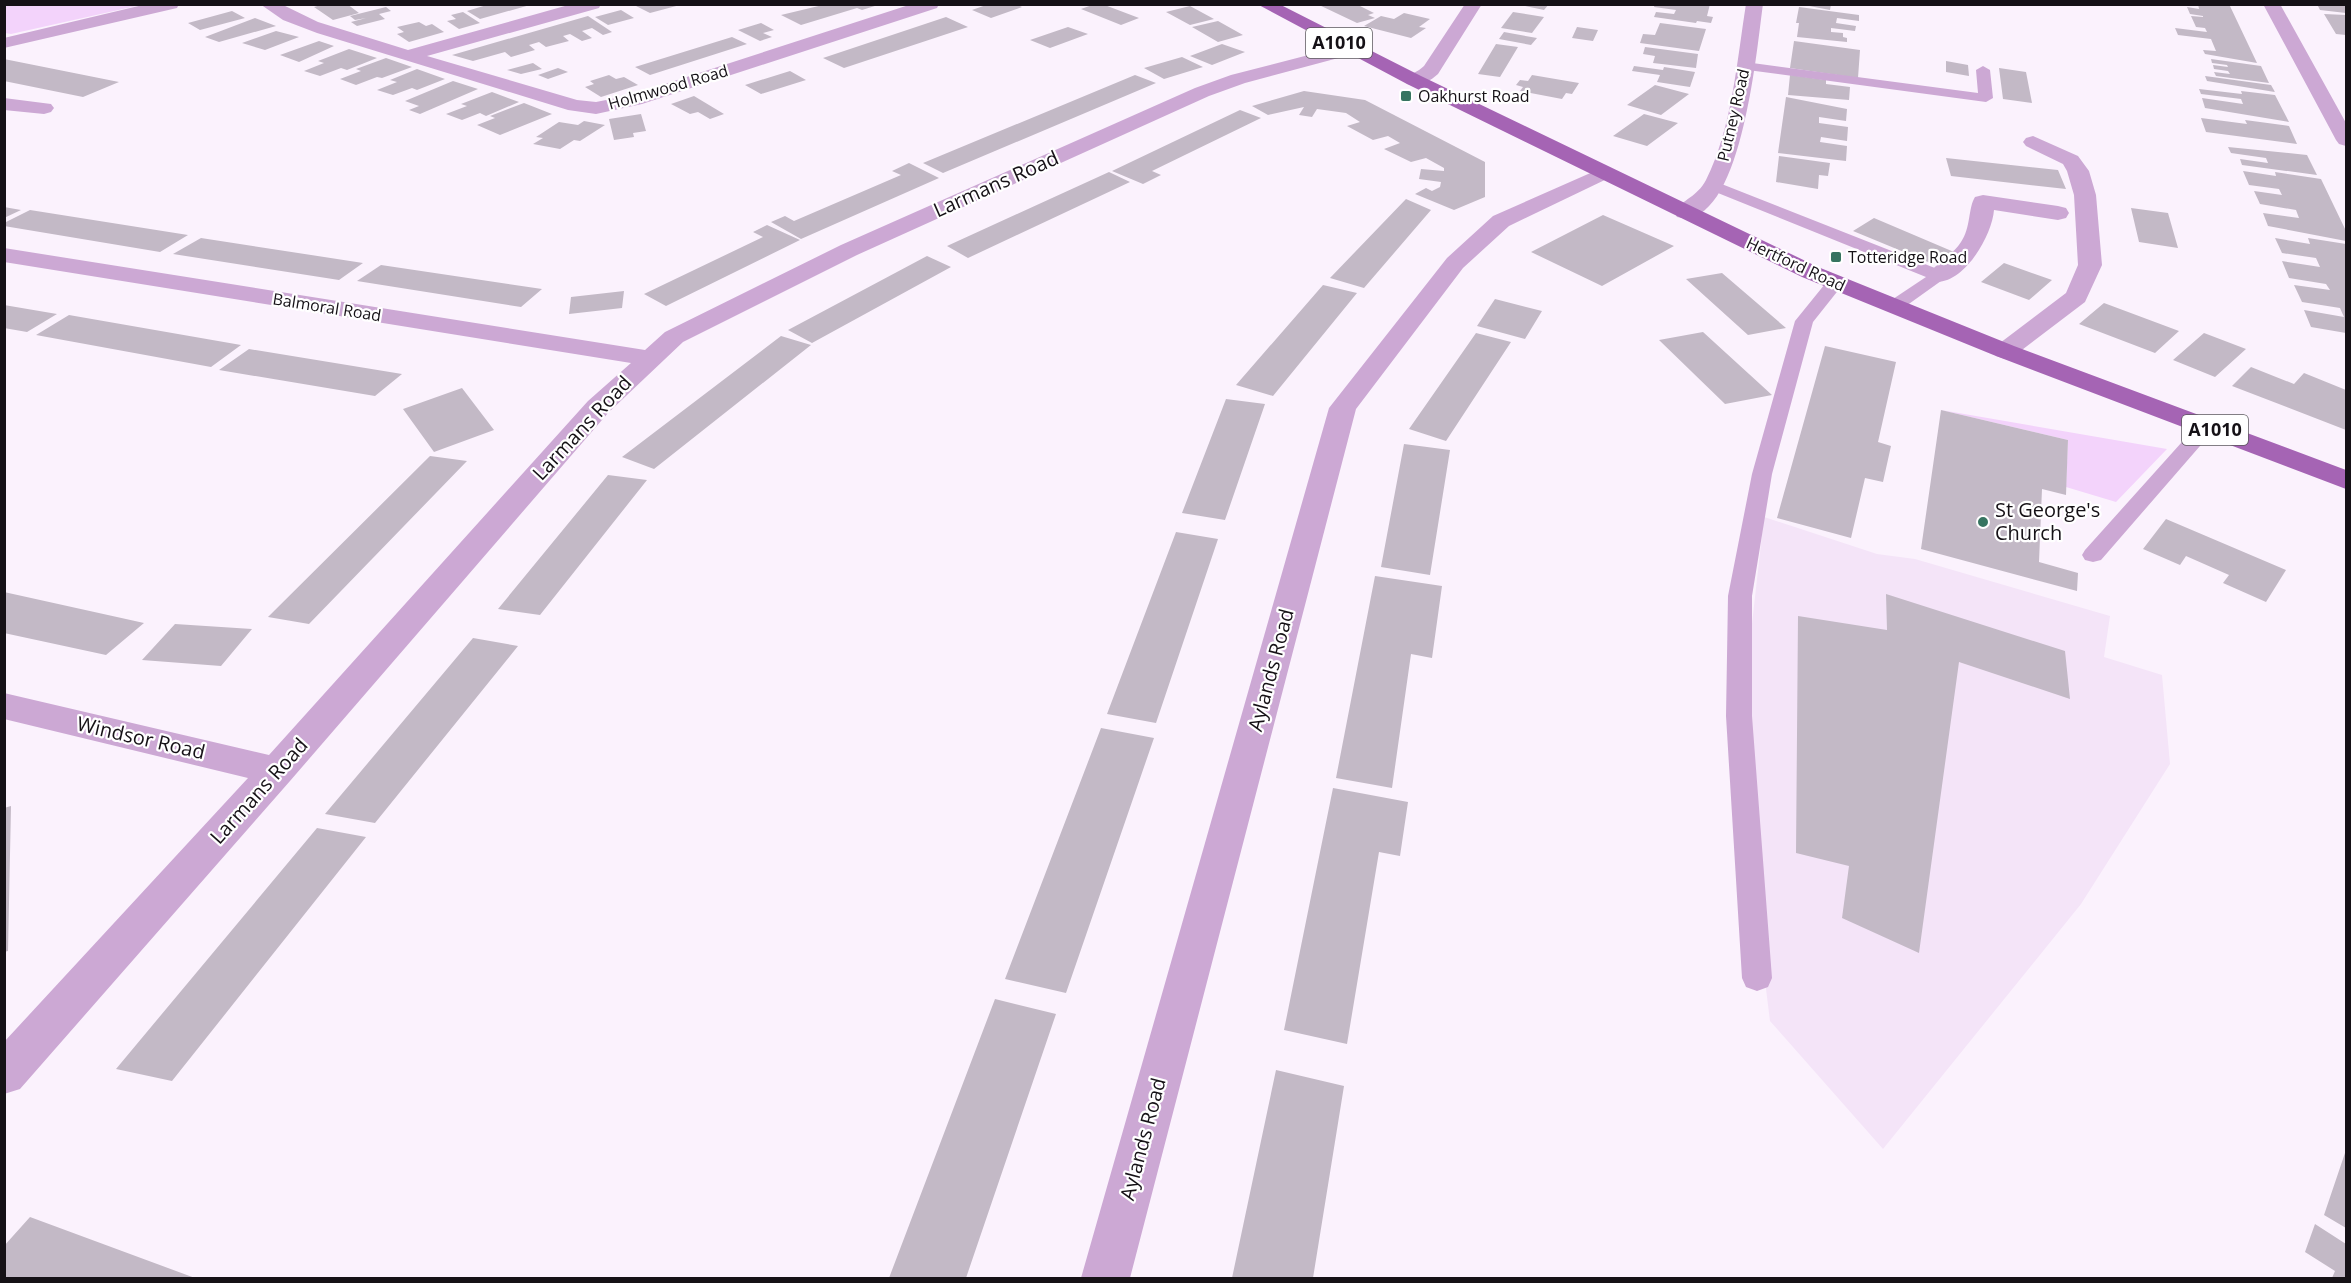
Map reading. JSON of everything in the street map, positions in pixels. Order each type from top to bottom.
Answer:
[{"type":"main road","name":"Hertford Road","points":[[1265,4],[1414,80],[1835,283],[2005,351],[2346,480]]},
{"type":"street","points":[[4,43],[171,4]]},
{"type":"street","name":"Holmwood Road","points":[[268,4],[285,14],[325,30],[575,106],[596,108],[635,100],[931,4]]},
{"type":"street","points":[[407,56],[593,4]]},
{"type":"street","points":[[1414,80],[1428,74],[1474,4]]},
{"type":"street","name":"Putney Road","points":[[1685,212],[1706,198],[1714,186],[1730,140],[1755,4]]},
{"type":"street","points":[[2271,4],[2346,140]]},
{"type":"street","name":"Larmans Road","points":[[4,1074],[278,771],[598,407],[674,337],[849,250],[1202,92],[1238,79],[1352,49]]},
{"type":"street","points":[[4,104],[44,108]]},
{"type":"street","points":[[2005,351],[2076,297],[2090,265],[2085,195],[2078,171],[2071,160],[2033,142]]},
{"type":"street","name":"Aylands Road","points":[[1105,1278],[1343,408],[1455,263],[1501,221],[1604,173]]},
{"type":"street","points":[[1940,276],[1958,263],[1974,243],[1983,219],[1983,202],[2058,213]]},
{"type":"street","name":"Balmoral Road","points":[[4,255],[649,358]]},
{"type":"street","name":"Windsor Road","points":[[4,706],[278,771]]},
{"type":"lane","points":[[1745,66],[1986,98],[1983,70]]},
{"type":"lane","points":[[1714,186],[1940,276]]},
{"type":"lane","points":[[1893,307],[1940,276]]},
{"type":"lane","points":[[1757,978],[1739,716],[1740,596],[1762,474],[1804,321],[1835,283]]},
{"type":"lane","points":[[2093,555],[2206,427]]},
{"type":"shaded area","points":[[4,5],[141,5],[11,34],[5,33]]},
{"type":"shaded area","points":[[1941,410],[2167,449],[2116,502],[2066,487],[2068,440]]},
{"type":"shaded area","points":[[1764,517],[1877,554],[1915,559],[2110,616],[2104,657],[2162,675],[2170,764],[2081,904],[1883,1149],[1770,1021],[1737,757]]},
{"type":"building","points":[[324,4],[347,4],[359,13],[333,20],[314,7]]},
{"type":"building","points":[[490,4],[530,5],[480,19],[467,11]]},
{"type":"building","points":[[640,4],[680,5],[650,13],[636,6]]},
{"type":"building","points":[[827,4],[878,5],[862,10],[857,8],[801,25],[781,15]]},
{"type":"building","points":[[989,4],[1015,4],[1022,7],[991,18],[972,10]]},
{"type":"building","points":[[1102,4],[1139,18],[1121,25],[1081,9]]},
{"type":"building","points":[[1317,4],[1356,4],[1374,13],[1368,15],[1375,18],[1357,23]]},
{"type":"building","points":[[1516,4],[1549,4],[1544,10]]},
{"type":"building","points":[[1655,4],[1710,4],[1707,16],[1713,17],[1711,23],[1697,21],[1696,23],[1654,17],[1656,12],[1674,14],[1676,10],[1654,7]]},
{"type":"building","points":[[1799,4],[1831,4],[1830,10]]},
{"type":"building","points":[[2198,4],[2229,4],[2257,63],[2205,54],[2203,50],[2216,51],[2211,39],[2178,35],[2175,28],[2207,32],[2205,28],[2196,27],[2191,16],[2203,16],[2190,14],[2187,7],[2199,9]]},
{"type":"building","points":[[2317,4],[2346,4],[2346,13],[2320,10]]},
{"type":"building","points":[[1190,6],[1214,19],[1190,25],[1166,12]]},
{"type":"building","points":[[386,7],[391,11],[379,14],[385,19],[357,26],[351,22],[366,18],[355,20],[350,16]]},
{"type":"building","points":[[1799,7],[1859,15],[1859,21],[1837,18],[1836,23],[1856,26],[1855,31],[1831,28],[1831,32],[1843,33],[1847,42],[1797,37],[1799,23],[1796,23]]},
{"type":"building","points":[[621,10],[634,18],[608,25],[595,17]]},
{"type":"building","points":[[232,11],[245,18],[200,30],[188,23]]},
{"type":"building","points":[[463,12],[480,23],[459,29],[447,21],[456,19],[451,15]]},
{"type":"building","points":[[1513,12],[1544,17],[1532,33],[1501,28]]},
{"type":"building","points":[[1404,13],[1430,19],[1419,27],[1426,28],[1411,38],[1364,26],[1381,16],[1394,19]]},
{"type":"building","points":[[2324,14],[2346,15],[2346,35],[2336,34]]},
{"type":"building","points":[[588,16],[612,32],[603,35],[592,28],[582,31],[592,38],[582,41],[570,34],[563,36],[569,41],[546,47],[539,42],[529,45],[535,50],[511,57],[505,52],[473,61],[452,55]]},
{"type":"building","points":[[946,17],[968,27],[844,68],[823,58]]},
{"type":"building","points":[[255,18],[276,26],[219,42],[205,37]]},
{"type":"building","points":[[1218,21],[1243,35],[1218,42],[1192,27]]},
{"type":"building","points":[[419,22],[426,26],[432,24],[444,32],[409,42],[397,34],[404,32],[397,27]]},
{"type":"building","points":[[761,23],[774,30],[763,33],[772,37],[760,41],[738,30]]},
{"type":"building","points":[[1660,23],[1706,29],[1699,51],[1640,43],[1643,34],[1655,35]]},
{"type":"building","points":[[1068,27],[1088,34],[1050,48],[1030,40]]},
{"type":"building","points":[[1577,27],[1598,30],[1593,41],[1572,38]]},
{"type":"building","points":[[276,31],[299,37],[265,50],[242,43]]},
{"type":"building","points":[[1504,32],[1537,38],[1531,45],[1499,39]]},
{"type":"building","points":[[732,37],[747,44],[650,75],[635,67]]},
{"type":"building","points":[[319,41],[334,46],[299,62],[280,55]]},
{"type":"building","points":[[1794,41],[1860,50],[1858,78],[1790,68]]},
{"type":"building","points":[[1222,44],[1245,52],[1212,65],[1190,56]]},
{"type":"building","points":[[1496,44],[1518,47],[1500,77],[1478,74]]},
{"type":"building","points":[[1645,47],[1698,54],[1696,68],[1653,63],[1655,56],[1643,54]]},
{"type":"building","points":[[349,49],[377,58],[347,70],[341,68],[320,76],[304,71],[324,63],[318,61]]},
{"type":"building","points":[[1182,57],[1203,67],[1164,79],[1144,68]]},
{"type":"building","points":[[386,58],[412,67],[356,85],[340,79],[361,71],[356,69]]},
{"type":"building","points":[[4,59],[119,82],[83,97],[4,81]]},
{"type":"building","points":[[2211,59],[2261,66],[2269,83],[2216,76],[2214,72],[2230,74],[2228,71],[2214,69],[2213,65],[2228,67],[2212,63]]},
{"type":"building","points":[[1946,61],[1968,65],[1969,76],[1946,72]]},
{"type":"building","points":[[533,63],[542,69],[521,74],[507,70]]},
{"type":"building","points":[[1634,66],[1663,70],[1664,67],[1695,72],[1690,87],[1657,82],[1660,75],[1632,71]]},
{"type":"building","points":[[558,68],[568,72],[548,79],[538,75]]},
{"type":"building","points":[[1999,68],[2026,72],[2032,103],[2003,99]]},
{"type":"building","points":[[417,69],[445,79],[417,90],[412,88],[393,95],[377,90],[397,82],[390,80]]},
{"type":"building","points":[[790,71],[806,80],[761,94],[745,85]]},
{"type":"building","points":[[609,75],[616,79],[624,77],[638,85],[601,97],[585,87],[594,84],[590,81]]},
{"type":"building","points":[[1135,75],[1156,83],[943,173],[923,163]]},
{"type":"building","points":[[1532,75],[1579,83],[1572,94],[1566,93],[1562,99],[1520,91],[1523,87],[1516,85],[1520,80],[1528,81]]},
{"type":"building","points":[[1790,75],[1826,80],[1826,84],[1850,87],[1849,100],[1788,95]]},
{"type":"building","points":[[2205,76],[2271,85],[2275,92],[2207,81]]},
{"type":"building","points":[[453,81],[478,89],[420,114],[409,110],[419,106],[405,101]]},
{"type":"building","points":[[1655,85],[1689,94],[1661,115],[1627,105]]},
{"type":"building","points":[[2199,89],[2275,95],[2289,122],[2205,108],[2202,98],[2243,104],[2241,99],[2201,94]]},
{"type":"building","points":[[1304,91],[1365,100],[1485,162],[1485,197],[1454,210],[1415,194],[1426,188],[1432,191],[1440,187],[1441,182],[1419,179],[1421,169],[1444,171],[1444,168],[1426,158],[1411,162],[1384,149],[1400,143],[1388,136],[1373,140],[1347,126],[1360,122],[1346,113],[1317,109],[1312,117],[1299,115],[1304,107],[1268,115],[1252,106]]},
{"type":"building","points":[[492,92],[519,102],[486,116],[480,113],[462,120],[446,114],[467,106],[461,104]]},
{"type":"building","points":[[694,96],[724,114],[710,119],[698,112],[690,114],[671,104]]},
{"type":"building","points":[[1786,97],[1847,109],[1846,121],[1819,117],[1819,123],[1848,127],[1847,141],[1821,137],[1820,142],[1847,146],[1846,161],[1778,153]]},
{"type":"building","points":[[524,103],[552,114],[500,135],[477,125],[495,118],[490,116]]},
{"type":"building","points":[[1240,110],[1261,118],[1152,171],[1161,175],[1143,184],[1112,171]]},
{"type":"building","points":[[641,114],[646,131],[633,133],[634,137],[614,140],[609,119]]},
{"type":"building","points":[[1644,114],[1678,123],[1647,146],[1613,136]]},
{"type":"building","points":[[2201,118],[2247,124],[2245,120],[2289,126],[2297,144],[2206,132]]},
{"type":"building","points":[[584,121],[605,125],[580,141],[574,140],[560,149],[533,144],[543,138],[536,137],[559,122],[578,125]]},
{"type":"building","points":[[2228,147],[2307,155],[2317,175],[2242,165],[2240,159],[2268,163],[2266,158],[2231,153]]},
{"type":"building","points":[[1779,156],[1830,163],[1828,176],[1819,175],[1818,189],[1776,182]]},
{"type":"building","points":[[1946,158],[2058,170],[2066,189],[1951,176]]},
{"type":"building","points":[[909,163],[939,178],[801,239],[771,222],[785,216],[794,221],[901,175],[892,171]]},
{"type":"building","points":[[2243,171],[2276,176],[2275,172],[2321,179],[2346,231],[2346,241],[2268,226],[2263,213],[2299,218],[2296,210],[2260,204],[2254,191],[2282,195],[2279,189],[2249,185]]},
{"type":"building","points":[[1109,172],[1130,182],[968,258],[947,246]]},
{"type":"building","points":[[1406,199],[1431,210],[1364,288],[1330,278]]},
{"type":"building","points":[[4,207],[21,210],[4,218]]},
{"type":"building","points":[[2131,208],[2168,213],[2178,248],[2139,242]]},
{"type":"building","points":[[30,210],[188,235],[160,252],[4,226],[4,223]]},
{"type":"building","points":[[1603,215],[1674,246],[1602,286],[1531,252]]},
{"type":"building","points":[[1874,218],[1954,252],[1933,264],[1853,231]]},
{"type":"building","points":[[767,225],[800,240],[666,306],[644,294],[763,237],[753,232]]},
{"type":"building","points":[[201,238],[363,263],[339,280],[173,254]]},
{"type":"building","points":[[2275,238],[2310,244],[2308,238],[2346,244],[2346,333],[2311,327],[2304,310],[2344,317],[2340,308],[2302,302],[2294,285],[2330,290],[2326,284],[2289,278],[2282,261],[2320,267],[2316,258],[2282,253]]},
{"type":"building","points":[[927,256],[951,267],[812,343],[788,330]]},
{"type":"building","points":[[2004,263],[2052,280],[2029,300],[1981,282]]},
{"type":"building","points":[[381,265],[542,289],[521,307],[357,281]]},
{"type":"building","points":[[1722,273],[1786,328],[1748,335],[1686,279]]},
{"type":"building","points":[[1323,285],[1357,293],[1273,396],[1236,385]]},
{"type":"building","points":[[624,291],[622,308],[569,314],[571,297]]},
{"type":"building","points":[[1495,299],[1542,311],[1525,339],[1477,326]]},
{"type":"building","points":[[2104,303],[2179,331],[2155,353],[2079,324]]},
{"type":"building","points":[[4,305],[57,314],[27,332],[4,328]]},
{"type":"building","points":[[69,315],[241,345],[211,367],[36,335]]},
{"type":"building","points":[[1703,332],[1772,395],[1725,404],[1659,340]]},
{"type":"building","points":[[1476,333],[1511,342],[1446,441],[1409,429]]},
{"type":"building","points":[[2204,333],[2246,349],[2215,377],[2173,360]]},
{"type":"building","points":[[781,336],[811,345],[654,469],[622,457]]},
{"type":"building","points":[[1825,346],[1896,362],[1878,442],[1891,446],[1883,482],[1865,478],[1851,538],[1777,518]]},
{"type":"building","points":[[249,349],[402,374],[375,396],[219,370]]},
{"type":"building","points":[[2251,367],[2294,384],[2304,373],[2346,390],[2346,430],[2232,386]]},
{"type":"building","points":[[462,388],[494,430],[434,452],[403,409]]},
{"type":"building","points":[[1226,399],[1265,404],[1225,520],[1182,513]]},
{"type":"building","name":"St George's Church","points":[[1941,410],[2068,440],[2066,495],[2042,489],[2039,562],[2078,573],[2077,591],[1921,549]]},
{"type":"building","points":[[1404,444],[1450,450],[1430,575],[1381,567]]},
{"type":"building","points":[[430,456],[467,461],[309,624],[268,617]]},
{"type":"building","points":[[608,475],[647,480],[540,615],[498,609]]},
{"type":"building","points":[[2166,519],[2286,570],[2266,602],[2223,583],[2229,575],[2186,556],[2180,565],[2143,549]]},
{"type":"building","points":[[1176,532],[1218,539],[1156,723],[1107,714]]},
{"type":"building","points":[[1375,576],[1442,586],[1432,658],[1411,654],[1392,788],[1336,778]]},
{"type":"building","points":[[4,592],[144,623],[106,655],[4,633]]},
{"type":"building","points":[[1886,594],[2065,651],[2070,699],[1959,662],[1919,953],[1842,918],[1849,866],[1796,853],[1798,616],[1887,630]]},
{"type":"building","points":[[175,624],[252,629],[221,666],[142,660]]},
{"type":"building","points":[[473,638],[518,646],[375,823],[325,814]]},
{"type":"building","points":[[1101,728],[1154,738],[1066,993],[1005,979]]},
{"type":"building","points":[[1333,788],[1408,802],[1400,856],[1379,852],[1347,1044],[1284,1030]]},
{"type":"building","points":[[11,806],[8,951],[4,952],[4,808]]},
{"type":"building","points":[[317,828],[366,837],[172,1081],[116,1069]]},
{"type":"building","points":[[995,999],[1056,1014],[966,1278],[889,1278]]},
{"type":"building","points":[[1276,1070],[1344,1086],[1313,1278],[1232,1278]]},
{"type":"building","points":[[2346,1150],[2346,1228],[2324,1215]]},
{"type":"building","points":[[30,1217],[195,1278],[4,1278],[4,1246]]},
{"type":"building","points":[[2315,1224],[2346,1244],[2346,1278],[2332,1278],[2335,1271],[2305,1252]]},
{"type":"place","name":"Oakhurst Road","points":[[1406,96]]},
{"type":"place","name":"Totteridge Road","points":[[1836,257]]},
{"type":"place","name":"St George's Church","points":[[1983,522]]}]
